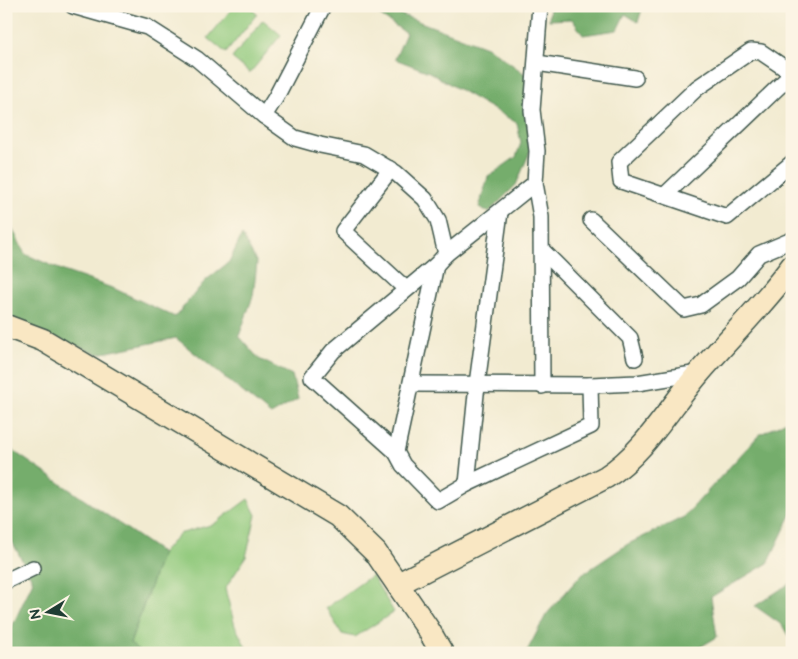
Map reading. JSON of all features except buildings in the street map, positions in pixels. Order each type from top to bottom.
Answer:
[{"type":"street","points":[[73,6],[148,27],[197,59],[264,116],[295,138],[364,154],[391,169],[425,199],[438,220],[444,238],[441,259],[396,452]]},
{"type":"street","points":[[264,116],[276,98],[323,6]]},
{"type":"street","points":[[540,6],[532,110],[536,151],[535,183],[541,217],[542,386]]},
{"type":"street","points":[[665,195],[792,73],[761,52],[751,51],[697,88],[618,162],[621,181],[727,217],[792,163]]},
{"type":"street","points":[[537,63],[635,78]]},
{"type":"street","points":[[391,169],[343,230],[406,289]]},
{"type":"street","points":[[535,183],[441,259],[333,351],[312,377],[396,452],[403,465],[438,501],[467,484],[591,426],[590,385]]},
{"type":"street","points":[[467,484],[477,384],[500,212]]},
{"type":"street","points":[[590,220],[684,309],[701,305],[738,278],[759,254],[792,240]]},
{"type":"street","points":[[542,250],[630,338],[635,358]]},
{"type":"street","points":[[398,584],[606,477],[623,466],[699,373],[777,286],[792,266]]},
{"type":"street","points":[[6,326],[43,340],[338,516],[376,553],[428,629],[442,653]]},
{"type":"street","points":[[411,384],[590,385],[637,383],[699,373]]},
{"type":"street","points":[[6,581],[33,568]]},
{"type":"green space","points":[[234,6],[248,6],[257,14],[226,53],[208,38]]},
{"type":"green space","points":[[366,6],[378,6],[489,48],[536,82],[531,149],[516,185],[489,212],[479,207],[488,177],[516,157],[521,143],[517,123],[429,72],[395,59],[406,33]]},
{"type":"green space","points":[[550,6],[643,6],[638,22],[625,14],[617,30],[583,35],[572,19],[549,20]]},
{"type":"green space","points":[[263,20],[281,35],[250,73],[232,58]]},
{"type":"green space","points":[[6,216],[25,254],[66,272],[115,289],[175,317],[205,281],[229,262],[242,235],[257,263],[253,296],[239,336],[259,359],[292,375],[298,399],[271,415],[176,338],[98,354],[6,319]]},
{"type":"green space","points":[[792,418],[792,513],[768,563],[711,597],[717,637],[690,653],[526,653],[546,615],[580,576],[628,544],[684,517],[759,435]]},
{"type":"green space","points":[[6,446],[162,553],[130,643],[142,653],[6,653],[6,640],[33,581],[6,530]]},
{"type":"green space","points":[[248,499],[256,515],[246,557],[225,589],[235,626],[249,653],[142,653],[130,644],[162,553],[179,534],[214,524]]},
{"type":"green space","points":[[372,575],[394,612],[355,637],[342,634],[326,608]]},
{"type":"green space","points":[[792,582],[792,642],[782,625],[755,606]]}]
